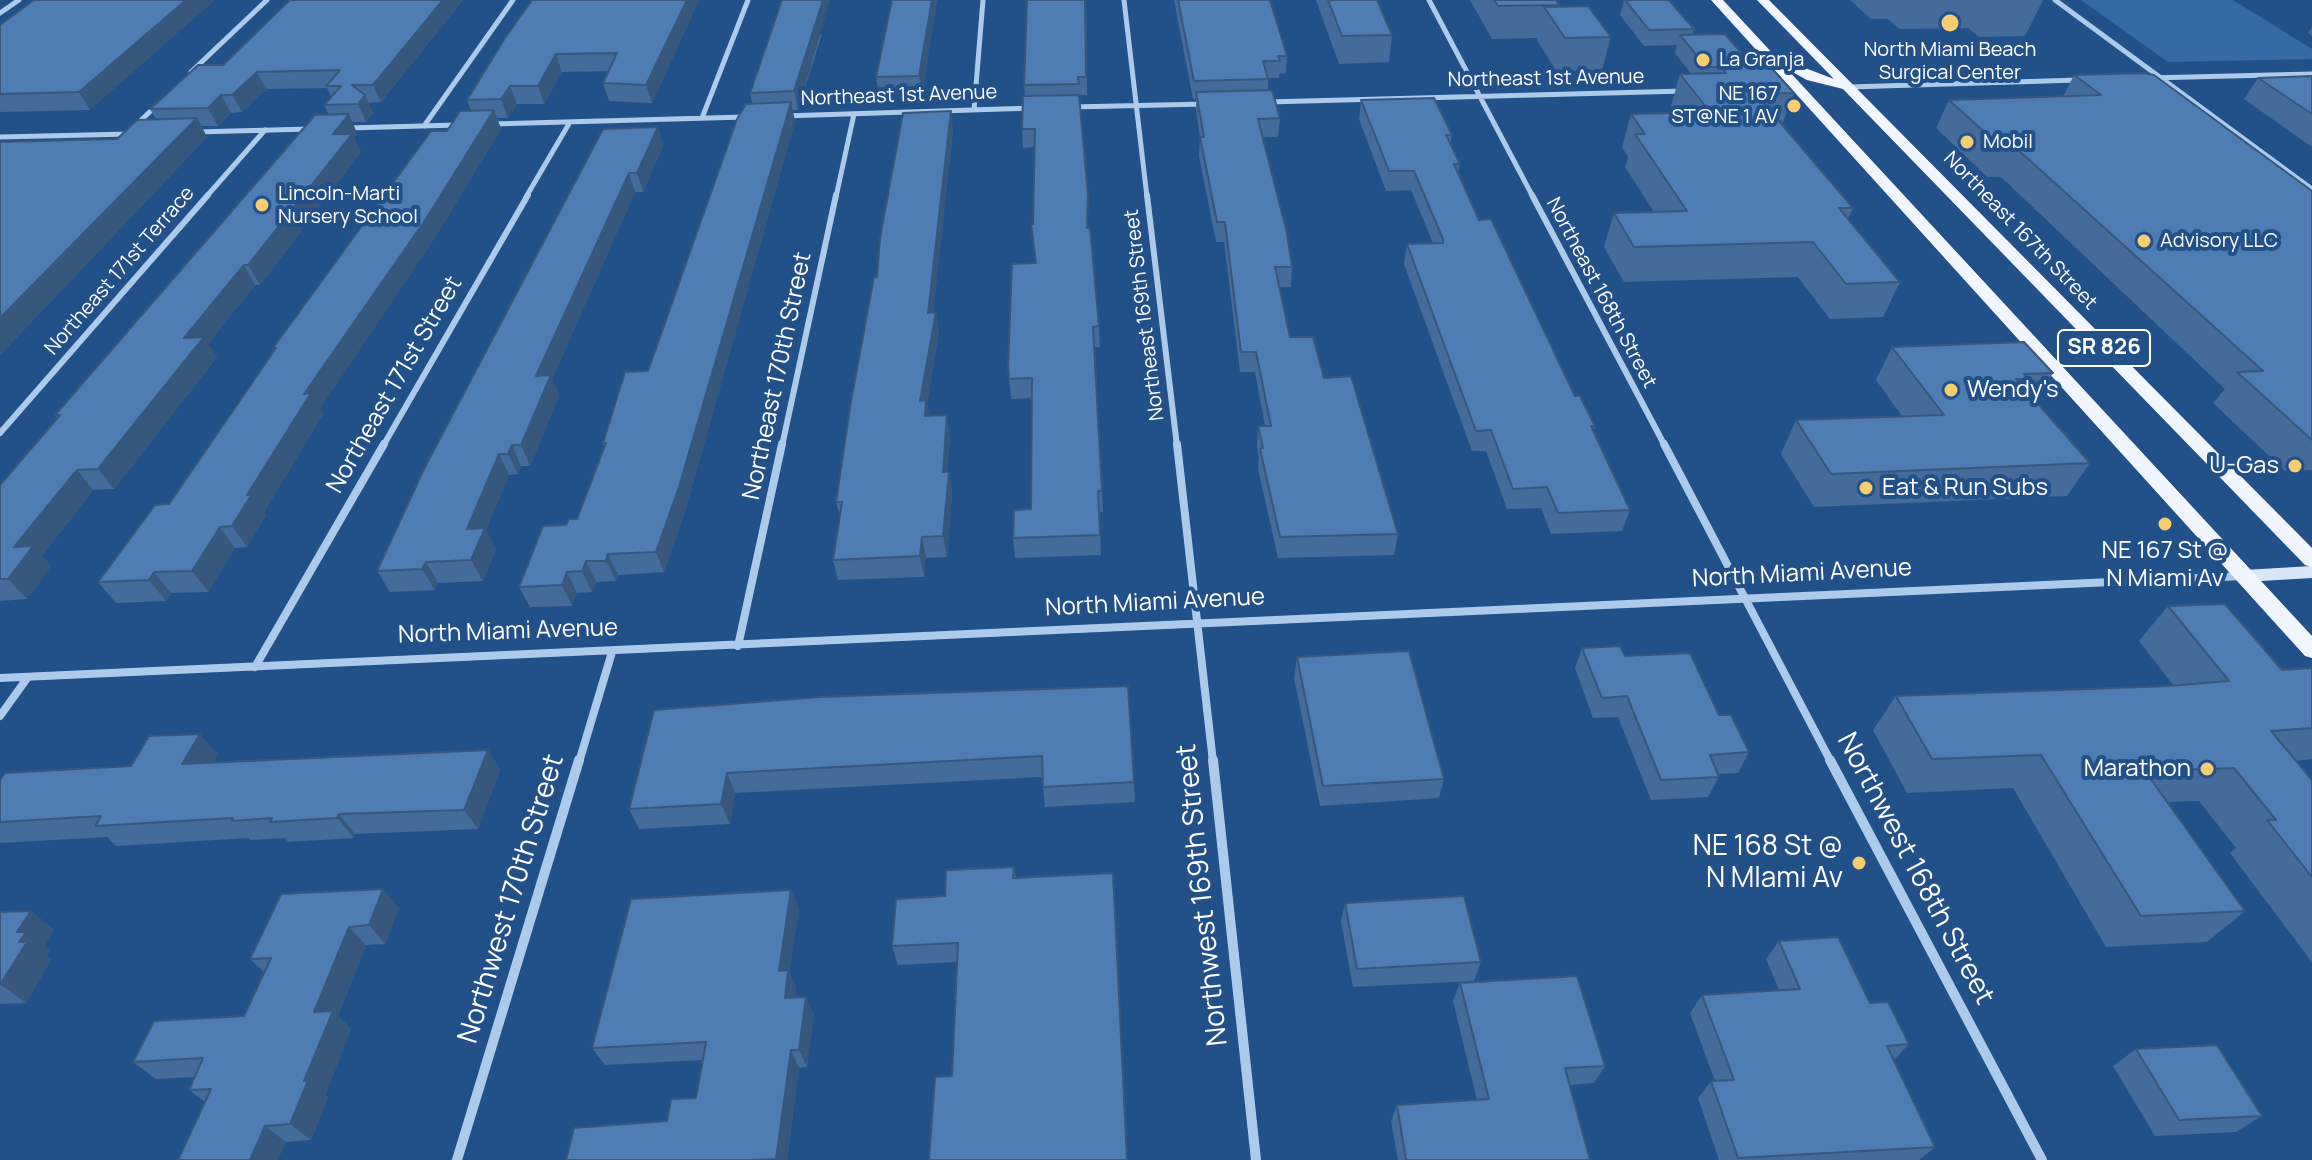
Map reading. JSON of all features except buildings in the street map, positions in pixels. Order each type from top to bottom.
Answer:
[{"type":"main road","name":"SR 826","points":[[1717,0],[1765,52],[1790,89],[2312,650]]},
{"type":"main road","name":"Northeast 167th Street","points":[[1763,0],[2312,560]]},
{"type":"main road","points":[[1765,52],[1811,77],[1849,87]]},
{"type":"main road","points":[[1790,89],[1841,101],[1881,120]]},
{"type":"street","points":[[0,13],[19,0]]},
{"type":"street","points":[[181,82],[267,0]]},
{"type":"street","points":[[424,126],[513,0]]},
{"type":"street","points":[[702,118],[748,0]]},
{"type":"street","points":[[974,110],[983,0]]},
{"type":"street","name":"Northeast 169th Street","points":[[1124,0],[1198,625]]},
{"type":"street","name":"Northeast 168th Street","points":[[1429,0],[1745,601]]},
{"type":"street","points":[[2055,0],[2312,189]]},
{"type":"street","points":[[2146,78],[2312,74]]},
{"type":"street","points":[[1849,87],[2092,80]]},
{"type":"street","name":"Northeast 1st Avenue","points":[[1255,102],[1690,91]]},
{"type":"street","points":[[127,134],[159,103]]},
{"type":"street","points":[[1062,108],[1210,104]]},
{"type":"street","name":"Northeast 1st Avenue","points":[[778,116],[1048,108]]},
{"type":"street","name":"Northeast 170th Street","points":[[738,646],[854,114]]},
{"type":"street","points":[[483,124],[748,117]]},
{"type":"street","name":"Northeast 171st Street","points":[[255,667],[570,122]]},
{"type":"street","points":[[345,128],[468,125]]},
{"type":"street","points":[[188,132],[313,129]]},
{"type":"street","name":"Northeast 171st Terrace","points":[[0,433],[265,130]]},
{"type":"street","points":[[0,137],[142,133]]},
{"type":"street","name":"North Miami Avenue","points":[[0,678],[1745,601],[2312,572]]},
{"type":"street","name":"Northwest 168th Street","points":[[1745,601],[2042,1160]]},
{"type":"street","name":"Northwest 169th Street","points":[[1198,625],[1256,1160]]},
{"type":"street","name":"Northwest 170th Street","points":[[457,1160],[612,652]]},
{"type":"street","points":[[0,716],[28,677]]},
{"type":"shaded area","points":[[2081,0],[2233,0],[2312,49],[2312,59],[2168,62]]},
{"type":"place","name":"North Miami Beach Surgical Center","points":[[1950,23]]},
{"type":"place","name":"La Granja","points":[[1703,60]]},
{"type":"place","name":"NE 167 ST@NE 1 AV","points":[[1794,106]]},
{"type":"place","name":"Mobil","points":[[1967,142]]},
{"type":"place","name":"Lincoln-Marti Nursery School","points":[[262,205]]},
{"type":"place","name":"Advisory LLC","points":[[2144,241]]},
{"type":"place","name":"Wendy's","points":[[1951,390]]},
{"type":"place","name":"U-Gas","points":[[2295,466]]},
{"type":"place","name":"Eat & Run Subs","points":[[1866,488]]},
{"type":"place","name":"NE 167 St @ N Miami Av","points":[[2165,524]]},
{"type":"place","name":"Marathon","points":[[2207,769]]},
{"type":"place","name":"NE 168 St @ N MIami Av","points":[[1859,863]]}]
